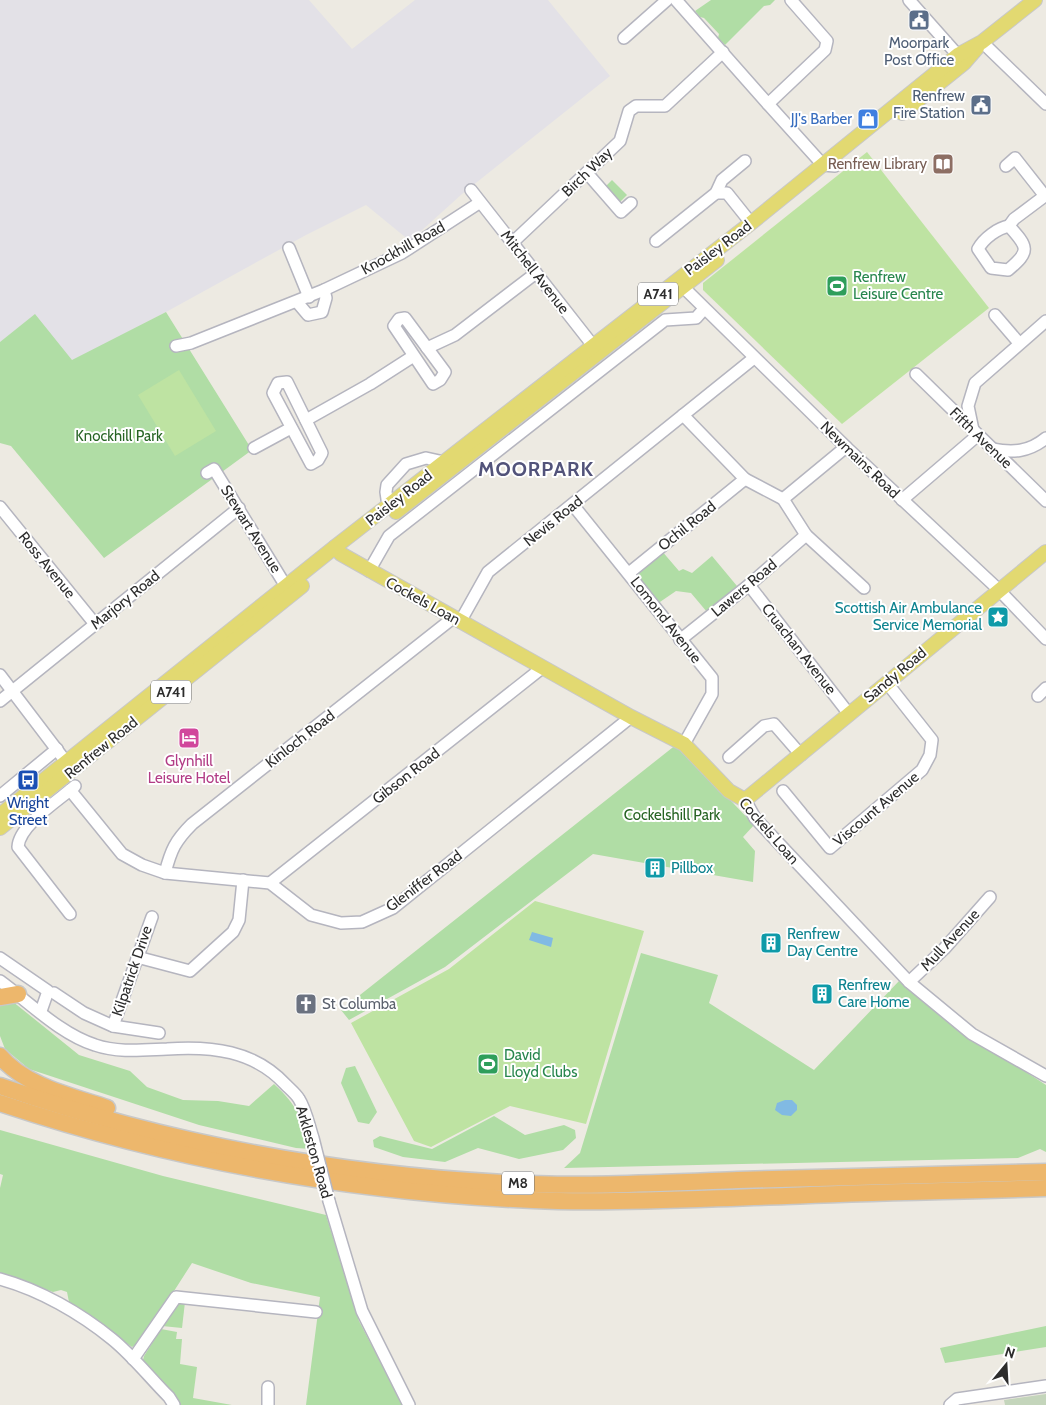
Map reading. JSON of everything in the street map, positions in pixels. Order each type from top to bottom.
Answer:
[{"type":"highway","points":[[0,997],[18,994]]},
{"type":"highway","points":[[0,1056],[16,1072],[28,1080],[224,1147]]},
{"type":"highway","name":"M8","points":[[0,1086],[91,1114],[224,1147],[363,1170],[508,1183],[638,1184],[1046,1172]]},
{"type":"highway","name":"M8","points":[[0,1103],[109,1135],[209,1159],[306,1177],[417,1192],[559,1201],[667,1200],[1046,1188]]},
{"type":"highway","points":[[0,1108],[62,1125],[109,1135]]},
{"type":"main road","name":"Paisley Road","points":[[338,551],[596,350],[1035,0]]},
{"type":"main road","name":"Paisley Road","points":[[679,284],[751,223],[829,165]]},
{"type":"main road","name":"Paisley Road","points":[[338,551],[388,506],[444,462],[596,350]]},
{"type":"main road","name":"Cockels Loan","points":[[338,551],[369,571],[631,718],[684,744],[729,791],[746,800]]},
{"type":"main road","name":"Renfrew Road","points":[[0,815],[69,766],[338,551]]},
{"type":"main road","name":"Sandy Road","points":[[746,800],[998,589],[1046,552]]},
{"type":"main road","name":"Renfrew Road","points":[[0,828],[69,766]]},
{"type":"street","points":[[624,38],[667,0]]},
{"type":"street","points":[[676,0],[768,104],[829,165]]},
{"type":"street","points":[[768,104],[828,45],[827,41],[791,0]]},
{"type":"street","points":[[910,0],[961,59]]},
{"type":"street","points":[[982,42],[1046,104]]},
{"type":"street","name":"Birch Way","points":[[512,243],[620,141],[629,111],[636,106],[665,106],[723,52]]},
{"type":"street","points":[[1006,166],[1015,158],[1045,195],[1014,219],[1010,226]]},
{"type":"street","points":[[656,240],[716,193],[722,180],[745,161]]},
{"type":"street","points":[[587,173],[621,212],[631,203]]},
{"type":"street","name":"Mitchell Avenue","points":[[471,190],[479,203],[596,350]]},
{"type":"street","points":[[716,193],[727,193],[751,223]]},
{"type":"street","name":"Knockhill Road","points":[[176,346],[190,343],[324,290],[402,252],[479,203]]},
{"type":"street","points":[[289,248],[309,297]]},
{"type":"street","points":[[254,448],[370,384],[426,348],[455,335],[536,273]]},
{"type":"street","name":"Newmains Road","points":[[679,284],[846,448],[998,589],[1046,639]]},
{"type":"street","points":[[297,302],[308,315],[322,312],[326,298],[324,290]]},
{"type":"street","name":"Paisley Road","points":[[369,571],[389,536],[665,320],[696,318],[704,309]]},
{"type":"street","points":[[995,315],[1019,343]]},
{"type":"street","points":[[405,318],[426,348],[445,372],[440,380],[433,384],[413,357],[394,326],[399,319],[405,318]]},
{"type":"street","points":[[902,500],[975,433],[968,406],[975,383],[1046,321]]},
{"type":"street","name":"Nevis Road","points":[[456,620],[488,572],[573,506],[754,358]]},
{"type":"street","name":"Fifth Avenue","points":[[916,374],[1046,501]]},
{"type":"street","points":[[288,382],[306,420],[322,453],[318,460],[311,464],[273,393],[278,383],[288,382]]},
{"type":"street","points":[[684,415],[746,479],[783,499],[806,535],[864,588]]},
{"type":"street","points":[[992,449],[1007,452],[1024,450],[1046,438]]},
{"type":"street","points":[[783,499],[846,448]]},
{"type":"street","points":[[388,506],[386,492],[388,484],[406,464],[426,458],[444,462]]},
{"type":"street","name":"Stewart Avenue","points":[[207,473],[214,469],[289,591]]},
{"type":"street","name":"Ochil Road","points":[[629,573],[746,479]]},
{"type":"street","name":"Lomond Avenue","points":[[573,506],[712,678],[712,694],[684,744]]},
{"type":"street","name":"Ross Avenue","points":[[0,507],[95,624]]},
{"type":"street","name":"Marjory Road","points":[[0,701],[239,508]]},
{"type":"street","name":"Lawers Road","points":[[680,640],[749,585],[806,535]]},
{"type":"street","name":"Cruachan Avenue","points":[[749,585],[849,714]]},
{"type":"street","name":"Kinloch Road","points":[[166,873],[171,849],[180,835],[192,824],[456,620]]},
{"type":"street","name":"Gibson Road","points":[[270,883],[542,668]]},
{"type":"street","points":[[0,675],[69,766]]},
{"type":"street","name":"Viscount Avenue","points":[[783,791],[830,848],[922,770],[930,754],[932,740],[887,683]]},
{"type":"street","name":"Gleniffer Road","points":[[270,883],[311,915],[341,923],[362,922],[393,908],[631,718]]},
{"type":"street","points":[[729,757],[764,726],[774,724],[801,755]]},
{"type":"street","name":"Renfrew Road","points":[[0,796],[57,750]]},
{"type":"street","points":[[70,914],[18,847],[21,833],[73,788],[122,854],[142,865],[166,873],[270,883]]},
{"type":"street","name":"Cockels Loan","points":[[746,800],[755,818],[909,982],[972,1034],[1046,1076]]},
{"type":"street","points":[[137,957],[190,971],[233,932],[239,920],[243,880]]},
{"type":"street","name":"Mull Avenue","points":[[909,982],[944,949],[990,897]]},
{"type":"street","name":"Kilpatrick Drive","points":[[113,1026],[152,917]]},
{"type":"street","points":[[0,958],[48,991],[41,1012]]},
{"type":"street","name":"Arkleston Road","points":[[0,981],[82,1040],[114,1050],[188,1048],[228,1051],[255,1060],[281,1080],[299,1099],[313,1138],[329,1201],[362,1311],[409,1405]]},
{"type":"street","points":[[54,994],[84,1013],[113,1026],[159,1033]]},
{"type":"street","points":[[0,1279],[27,1287],[59,1303],[112,1339],[133,1359],[168,1402]]},
{"type":"street","points":[[133,1359],[176,1297],[316,1312]]},
{"type":"street","points":[[950,1405],[957,1399],[1046,1386]]},
{"type":"street","points":[[268,1387],[268,1405]]},
{"type":"shaded area","points":[[0,0],[309,0],[352,49],[415,0],[548,0],[610,76],[462,194],[410,241],[366,205],[306,235],[72,361],[35,315],[0,342]]},
{"type":"green space","points":[[711,0],[775,0],[770,5],[764,6],[725,45],[718,38],[719,34],[695,11]]},
{"type":"green space","name":"Renfrew Leisure Centre","points":[[867,152],[989,308],[842,424],[703,290],[703,283]]},
{"type":"green space","points":[[612,180],[627,195],[619,203],[605,187]]},
{"type":"green space","name":"Knockhill Park","points":[[166,312],[252,450],[104,558],[11,446],[0,443],[0,342],[35,314],[72,360]]},
{"type":"green space","points":[[179,370],[216,431],[175,456],[138,395]]},
{"type":"green space","points":[[661,550],[679,571],[683,569],[692,573],[712,556],[737,586],[707,612],[691,593],[676,591],[657,604],[637,581],[639,568]]},
{"type":"green space","name":"Cockelshill Park","points":[[677,744],[754,825],[743,837],[755,851],[753,882],[593,854],[445,967],[349,1020],[341,1010]]},
{"type":"green space","name":"David Lloyd Clubs","points":[[535,901],[644,931],[586,1124],[510,1106],[431,1147],[414,1141],[351,1023],[449,969]]},
{"type":"green space","points":[[641,953],[718,975],[709,1003],[814,1070],[899,981],[940,1016],[1046,1085],[1046,1152],[1040,1149],[1018,1158],[564,1168],[580,1153]]},
{"type":"green space","points":[[12,1001],[79,1055],[130,1071],[147,1087],[183,1100],[218,1101],[249,1106],[274,1084],[298,1113],[311,1149],[296,1148],[199,1125],[29,1069],[5,1049],[0,1036],[0,1003]]},
{"type":"green space","points":[[355,1066],[377,1112],[369,1124],[358,1122],[341,1083],[346,1068]]},
{"type":"green space","points":[[494,1116],[525,1135],[564,1125],[575,1130],[576,1138],[563,1150],[519,1159],[478,1148],[445,1162],[403,1157],[374,1147],[373,1140],[380,1136],[432,1149]]},
{"type":"green space","points":[[0,1130],[163,1176],[326,1215],[359,1321],[403,1405],[306,1405],[320,1297],[251,1283],[192,1263],[142,1341],[132,1347],[69,1302],[67,1292],[61,1290],[53,1292],[0,1274],[0,1188],[3,1175],[0,1174]]},
{"type":"green space","points":[[185,1302],[182,1328],[162,1326],[177,1303]]},
{"type":"green space","points":[[1046,1326],[1046,1347],[945,1363],[940,1348]]},
{"type":"green space","points":[[161,1329],[177,1332],[176,1339],[182,1339],[180,1364],[197,1367],[193,1398],[232,1405],[176,1405],[143,1360]]},
{"type":"green space","points":[[1046,1394],[1046,1405],[1005,1405],[1004,1400]]},
{"type":"water","points":[[532,932],[553,938],[551,947],[529,940]]},
{"type":"water","points":[[792,1100],[797,1105],[797,1110],[791,1116],[782,1115],[775,1110],[777,1103]]},
{"type":"place","name":"Moorpark Post Office","points":[[919,20]]},
{"type":"place","name":"Renfrew Fire Station","points":[[981,105]]},
{"type":"place","name":"JJ's Barber","points":[[868,119]]},
{"type":"place","name":"Renfrew Library","points":[[943,164]]},
{"type":"place","name":"Renfrew Leisure Centre","points":[[837,286]]},
{"type":"place","name":"Scottish Air Ambulance Service Memorial","points":[[998,617]]},
{"type":"place","name":"Glynhill Leisure Hotel","points":[[189,738]]},
{"type":"place","name":"Wright Street","points":[[28,780]]},
{"type":"place","name":"Pillbox","points":[[655,868]]},
{"type":"place","name":"Renfrew Day Centre","points":[[771,943]]},
{"type":"place","name":"Renfrew Care Home","points":[[822,994]]},
{"type":"place","name":"St Columba","points":[[306,1004]]},
{"type":"place","name":"David Lloyd Clubs","points":[[488,1064]]},
{"type":"district","name":"MOORPARK","points":[[536,469]]}]
